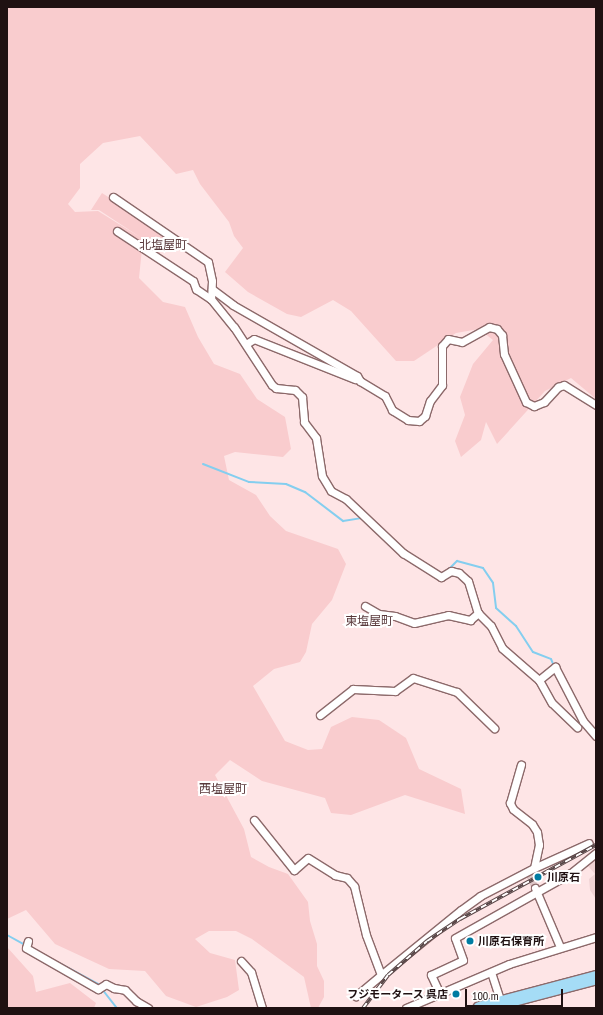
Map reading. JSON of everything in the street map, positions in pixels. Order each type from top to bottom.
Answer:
[{"type":"highway","points":[[479,1008],[596,977]]},
{"type":"street","points":[[114,196],[208,262],[212,290],[211,299]]},
{"type":"street","points":[[118,231],[193,281],[196,289],[211,299],[246,344],[249,352],[272,385],[276,388],[295,390],[302,397],[304,422],[316,438],[322,476],[331,491],[346,499],[403,552],[441,577],[451,571],[459,573],[468,581],[478,613],[491,626],[502,648],[539,680],[552,702],[577,727]]},
{"type":"street","points":[[212,290],[233,305],[357,376],[360,381]]},
{"type":"street","points":[[246,344],[254,339],[360,381],[385,396],[392,410],[401,417],[419,421],[425,416],[430,401],[442,385],[442,346],[448,339],[462,342],[489,327],[497,329],[502,335],[504,354],[526,402],[534,406],[544,402],[558,387],[564,385],[596,405]]},
{"type":"street","points":[[365,606],[379,614],[395,616],[414,623],[448,615],[470,620],[478,613]]},
{"type":"street","points":[[539,680],[555,667],[583,721],[596,736]]},
{"type":"street","points":[[320,715],[353,689],[395,691],[413,678],[457,692],[494,728]]},
{"type":"street","points":[[521,765],[510,803],[512,809],[532,824],[537,832],[539,844],[534,868]]},
{"type":"street","points":[[254,820],[294,870],[308,858],[335,875],[350,880],[358,899],[366,935],[382,975]]},
{"type":"street","points":[[356,996],[466,906],[534,868],[589,844]]},
{"type":"street","points":[[438,992],[432,975],[463,960],[455,938],[536,890],[585,864],[590,856],[596,853]]},
{"type":"street","points":[[536,890],[560,947]]},
{"type":"street","points":[[406,1008],[438,992],[490,972],[560,947],[596,937]]},
{"type":"street","points":[[28,944],[100,987],[106,984],[114,988],[125,990],[136,1001],[148,1008]]},
{"type":"street","points":[[241,961],[251,972],[262,1008]]},
{"type":"street","points":[[490,972],[501,1002]]},
{"type":"shaded area","points":[[7,7],[596,7],[596,399],[571,378],[545,391],[497,444],[486,422],[481,440],[461,457],[455,441],[465,415],[460,397],[473,364],[493,340],[479,329],[456,333],[414,361],[396,361],[351,311],[333,300],[301,317],[287,314],[248,292],[225,272],[243,248],[234,236],[229,222],[200,184],[193,170],[176,174],[140,136],[103,143],[80,164],[80,188],[68,204],[75,212],[98,211],[143,239],[139,278],[163,302],[185,307],[198,337],[214,364],[240,374],[257,399],[285,417],[291,449],[283,457],[235,452],[224,456],[229,480],[256,495],[270,516],[286,531],[338,549],[346,564],[332,600],[312,624],[306,652],[300,662],[274,669],[253,686],[285,741],[308,750],[322,749],[331,727],[352,717],[379,720],[406,738],[419,769],[461,789],[465,814],[405,795],[351,815],[331,813],[325,798],[262,781],[230,760],[215,775],[244,829],[251,857],[269,867],[288,874],[308,902],[310,921],[317,944],[317,966],[324,981],[324,997],[318,1008],[311,1008],[304,977],[252,939],[236,931],[209,931],[195,939],[210,953],[235,960],[239,990],[227,997],[196,1007],[166,996],[145,971],[109,969],[55,944],[26,910],[7,919]]},
{"type":"shaded area","points":[[102,193],[172,238],[157,256],[144,248],[143,239],[99,210],[91,210]]},
{"type":"shaded area","points":[[596,855],[596,899],[590,890],[589,879],[595,874],[588,866]]},
{"type":"shaded area","points":[[7,947],[33,976],[36,992],[70,983],[96,1003],[94,1008],[7,1008]]},
{"type":"waterway","points":[[203,464],[249,482],[286,484],[305,492],[343,521],[363,518]]},
{"type":"waterway","points":[[448,570],[457,561],[483,568],[493,583],[496,608],[516,626],[533,652],[551,659],[554,666]]},
{"type":"waterway","points":[[7,935],[25,945]]},
{"type":"waterway","points":[[57,962],[98,984],[117,1008]]},
{"type":"tunnel","points":[[528,871],[535,887]]},
{"type":"railway","points":[[363,1008],[388,975],[427,941],[460,919],[596,845]]},
{"type":"place","name":"川原石","points":[[538,877]]},
{"type":"place","name":"川原石保育所","points":[[470,941]]},
{"type":"place","name":"フジモータース 呉店","points":[[456,994]]},
{"type":"district","name":"北塩屋町","points":[[163,245]]},
{"type":"district","name":"東塩屋町","points":[[369,621]]},
{"type":"district","name":"西塩屋町","points":[[223,789]]}]
